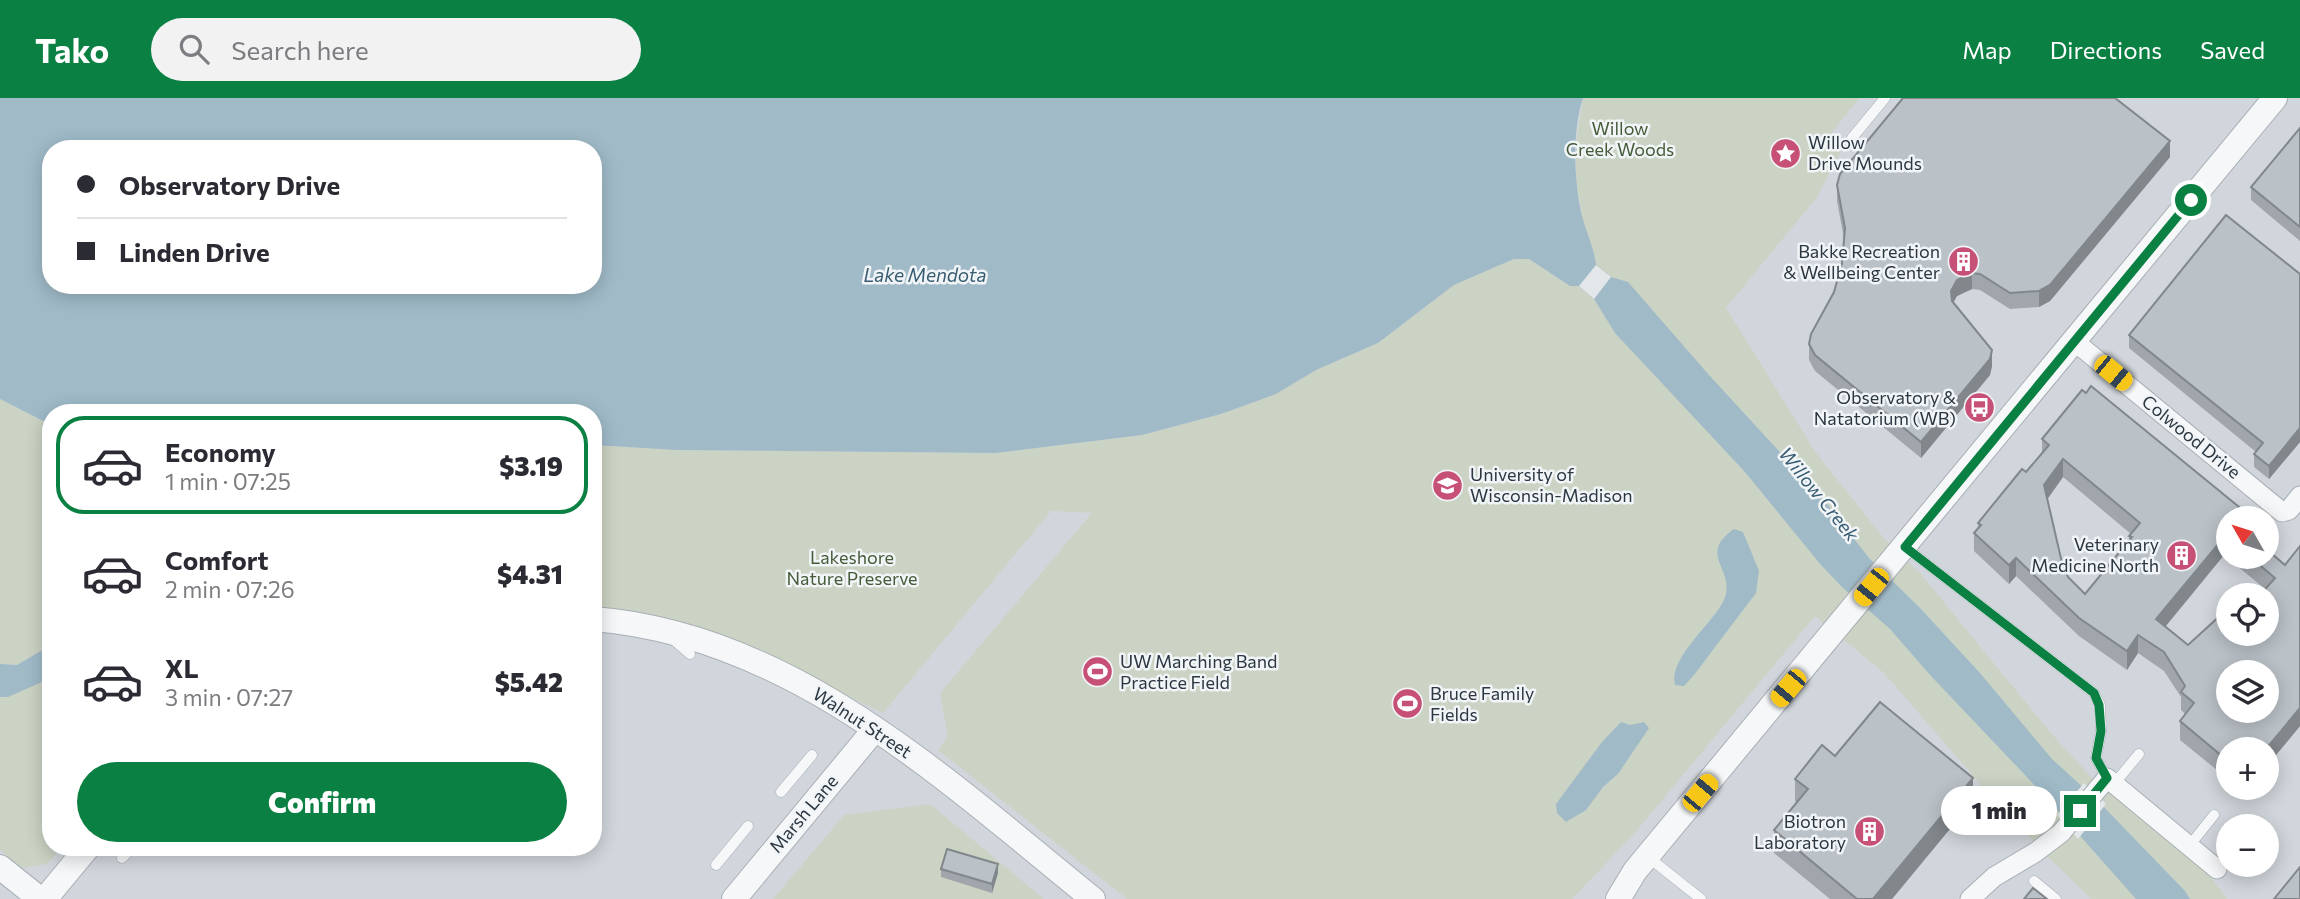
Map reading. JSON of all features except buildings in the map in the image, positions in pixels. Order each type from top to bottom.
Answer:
[{"type":"street","points":[[1618,899],[1642,864],[2275,98]]},
{"type":"street","name":"Colwood Drive","points":[[2074,341],[2288,504]]},
{"type":"street","name":"Walnut Street","points":[[602,621],[662,631],[726,650],[824,696],[948,782],[1093,899]]},
{"type":"street","name":"Marsh Lane","points":[[734,899],[875,729]]},
{"type":"street","points":[[1970,899],[1994,877],[2036,852],[2065,829],[2105,785],[2190,845],[2216,868]]},
{"type":"street","points":[[45,899],[81,856]]},
{"type":"street","points":[[1603,899],[1642,864]]},
{"type":"street","points":[[0,867],[40,899]]},
{"type":"lane","points":[[1852,138],[1885,98]]},
{"type":"lane","points":[[1905,547],[2094,693],[2099,705],[2101,731],[2096,758],[2105,785],[2139,754]]},
{"type":"lane","points":[[662,631],[690,654]]},
{"type":"lane","points":[[781,792],[812,755]]},
{"type":"lane","points":[[2190,845],[2214,815]]},
{"type":"lane","points":[[716,865],[748,826]]},
{"type":"lane","points":[[1642,864],[1700,899]]},
{"type":"lane","points":[[2034,881],[2056,899]]},
{"type":"shaded area","name":"University of Wisconsin-Madison","points":[[1583,98],[2300,98],[2300,899],[0,899],[0,399],[42,420],[42,856],[602,856],[602,444],[1378,343],[1454,285],[1514,259],[1529,259]]},
{"type":"green space","points":[[1583,98],[1859,98],[1830,135],[1843,147],[1817,197],[1726,308],[1816,453],[1887,542],[1920,573],[2050,732],[2091,777],[2209,875],[2227,899],[2091,899],[2042,851],[1974,777],[1884,673],[1815,616],[1633,835],[1572,899],[1127,899],[938,750],[948,736],[940,693],[1092,513],[1051,511],[883,713],[780,662],[673,621],[602,607],[602,446],[677,450],[996,453],[1142,435],[1221,414],[1276,394],[1316,370],[1378,343],[1454,285],[1514,259],[1529,259],[1570,286],[1582,214],[1576,182],[1576,144]]},
{"type":"green space","points":[[0,399],[42,420],[42,856],[54,856],[47,864],[22,868],[0,850]]},
{"type":"green space","points":[[930,804],[1044,899],[773,899],[844,815]]},
{"type":"water","name":"Lake Mendota","points":[[0,98],[1583,98],[1577,125],[1577,185],[1581,212],[1596,265],[1611,277],[1628,282],[1824,500],[1869,558],[1979,672],[2052,759],[2098,801],[2190,899],[2136,899],[1890,629],[1821,565],[1745,472],[1615,333],[1594,299],[1579,286],[1570,286],[1529,259],[1514,259],[1454,285],[1378,343],[1316,370],[1276,394],[1221,414],[1142,435],[996,453],[677,450],[602,446],[602,404],[42,404],[42,420],[0,399]]},
{"type":"water","points":[[1734,529],[1743,532],[1759,571],[1756,593],[1694,675],[1684,686],[1675,685],[1678,664],[1684,653],[1723,602],[1726,581],[1718,547]]},
{"type":"water","points":[[42,650],[42,682],[8,697],[0,697],[0,664],[17,665]]},
{"type":"water","points":[[1621,722],[1630,725],[1644,722],[1649,728],[1618,774],[1603,787],[1586,810],[1566,822],[1557,813],[1556,804],[1602,742]]},
{"type":"pier","points":[[1596,265],[1611,277],[1594,299],[1579,286]]},
{"type":"pier","points":[[2084,783],[2106,804],[2078,839],[2057,815]]},
{"type":"place","name":"Willow Drive Mounds","points":[[1785,153]]},
{"type":"place","name":"Bakke Recreation & Wellbeing Center","points":[[1963,262]]},
{"type":"place","name":"Observatory & Natatorium (WB)","points":[[1979,408]]},
{"type":"place","name":"University of Wisconsin-Madison","points":[[1447,485]]},
{"type":"place","name":"Veterinary Medicine North","points":[[2182,555]]},
{"type":"place","name":"UW Marching Band Practice Field","points":[[1097,672]]},
{"type":"place","name":"Bruce Family Fields","points":[[1407,704]]},
{"type":"place","name":"Biotron Laboratory","points":[[1869,832]]},
{"type":"route","points":[[2080,811],[2107,778],[2096,758],[2101,731],[2099,705],[2094,693],[1905,547],[2191,200]]},
{"type":"park label","name":"Willow Creek Woods","points":[[1620,139]]},
{"type":"park label","name":"Lakeshore Nature Preserve","points":[[852,568]]},
{"type":"water label","name":"Willow Creek","points":[[1819,494]]}]
